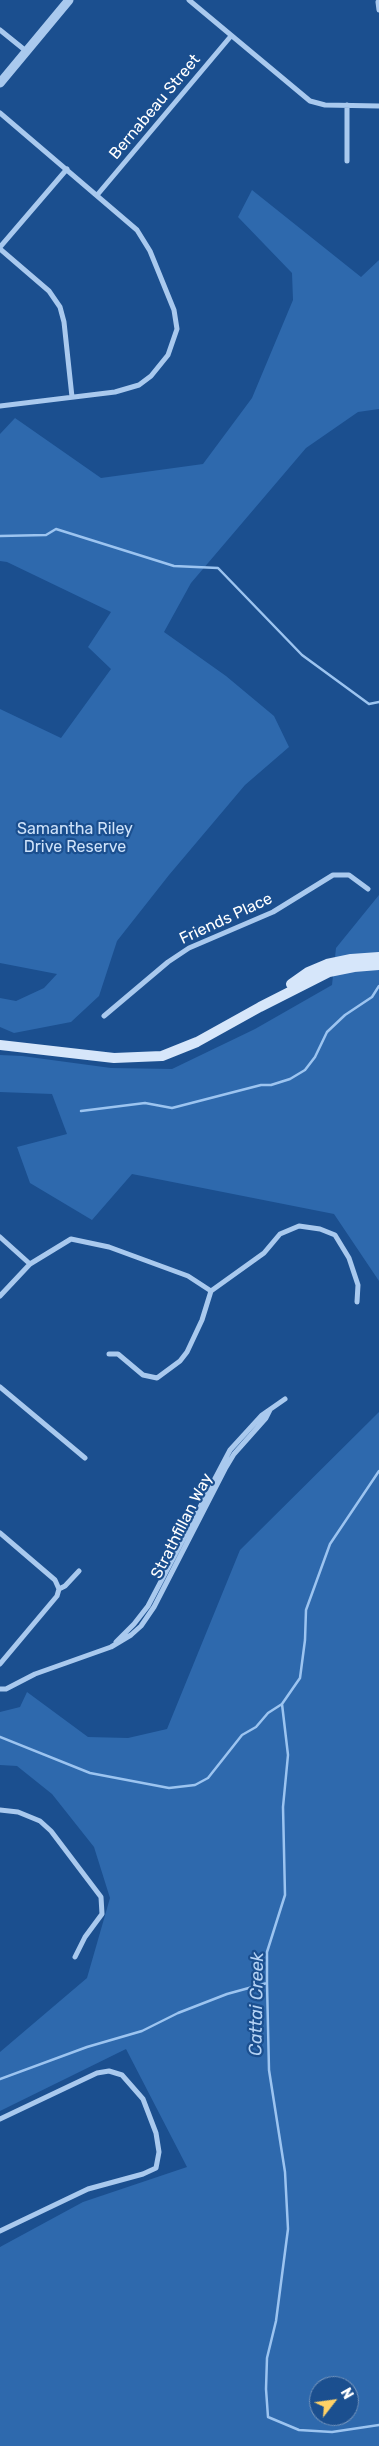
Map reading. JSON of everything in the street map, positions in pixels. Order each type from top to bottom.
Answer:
[{"type":"main road","points":[[260,1007],[308,972],[351,959],[379,957]]},
{"type":"main road","points":[[0,1046],[22,1046],[114,1058],[162,1056],[197,1042],[328,972],[379,965]]},
{"type":"main road","points":[[0,1039],[22,1046]]},
{"type":"street","points":[[0,83],[69,0]]},
{"type":"street","points":[[189,0],[310,101],[325,105],[379,106]]},
{"type":"street","points":[[378,1],[379,10]]},
{"type":"street","points":[[0,30],[26,51]]},
{"type":"street","name":"Bernabeau Street","points":[[98,194],[231,36]]},
{"type":"street","points":[[347,105],[347,161]]},
{"type":"street","points":[[0,113],[98,194],[142,236],[174,310],[177,329],[168,355],[145,381],[125,390],[0,406]]},
{"type":"street","points":[[67,168],[0,248],[48,291],[60,307],[64,322],[72,397]]},
{"type":"street","name":"Friends Place","points":[[104,1016],[168,962],[189,948],[273,912],[333,875],[348,875],[368,889]]},
{"type":"street","points":[[109,1354],[118,1354],[143,1375],[157,1378],[180,1361],[187,1352],[202,1320],[211,1291],[264,1253],[280,1234],[299,1226],[320,1229],[335,1235],[349,1258],[358,1285],[357,1302]]},
{"type":"street","points":[[0,1237],[30,1264]]},
{"type":"street","points":[[0,1296],[30,1264],[71,1239],[109,1247],[188,1276],[211,1291]]},
{"type":"street","points":[[0,1386],[84,1458]]},
{"type":"street","name":"Strathfillan Way","points":[[0,1689],[6,1689],[35,1674],[111,1647],[142,1626],[154,1607],[234,1454],[266,1418],[270,1410],[285,1399]]},
{"type":"street","points":[[0,1533],[55,1580],[59,1589],[57,1596],[0,1664]]},
{"type":"street","points":[[59,1589],[65,1586],[78,1571]]},
{"type":"street","points":[[0,1810],[18,1812],[40,1821],[51,1831],[101,1897],[102,1914],[85,1937],[75,1957]]},
{"type":"street","points":[[0,2119],[97,2073],[109,2071],[122,2075],[143,2099],[156,2133],[159,2152],[156,2168],[143,2174],[88,2189],[0,2230]]},
{"type":"green space","name":"Samantha Riley Drive Reserve","points":[[252,190],[361,277],[379,260],[379,409],[358,412],[306,448],[191,583],[164,632],[226,676],[274,716],[289,747],[245,785],[169,875],[117,941],[99,996],[71,1022],[14,1033],[0,1027],[0,998],[16,1001],[44,988],[57,974],[0,963],[0,709],[61,738],[111,669],[88,647],[111,612],[7,562],[0,561],[0,434],[15,418],[101,478],[203,464],[252,398],[293,300],[292,273],[238,217]]},
{"type":"green space","points":[[379,895],[379,1281],[334,1214],[132,1174],[92,1220],[30,1183],[17,1147],[67,1134],[52,1094],[0,1092],[0,1055],[22,1056],[111,1068],[172,1069],[255,1029],[332,985],[336,948]]},
{"type":"green space","points":[[379,1412],[379,2446],[0,2446],[0,2247],[83,2202],[187,2167],[126,2049],[0,2111],[0,2052],[87,1978],[110,1898],[94,1847],[52,1794],[17,1766],[0,1765],[0,1712],[20,1707],[27,1692],[88,1737],[128,1738],[167,1729],[240,1550]]},
{"type":"waterway","points":[[0,536],[46,535],[56,529],[174,566],[218,568],[302,655],[369,704],[379,702]]},
{"type":"waterway","points":[[81,1111],[145,1103],[172,1108],[290,1079],[305,1070],[315,1057],[327,1032],[345,1015],[372,997],[379,986]]},
{"type":"waterway","name":"Cattai Creek","points":[[379,1471],[330,1544],[306,1610],[305,1640],[300,1678],[282,1704],[288,1755],[283,1807],[285,1895],[267,1952],[267,1983],[269,2070],[285,2172],[288,2229],[276,2321],[267,2358],[266,2389],[268,2417],[299,2430],[332,2432],[379,2425]]},
{"type":"waterway","points":[[0,1737],[90,1773],[169,1788],[195,1785],[208,1778],[242,1735],[256,1727],[268,1713],[282,1704]]},
{"type":"waterway","points":[[0,2079],[87,2047],[142,2031],[178,2013],[227,1994],[267,1983]]}]
